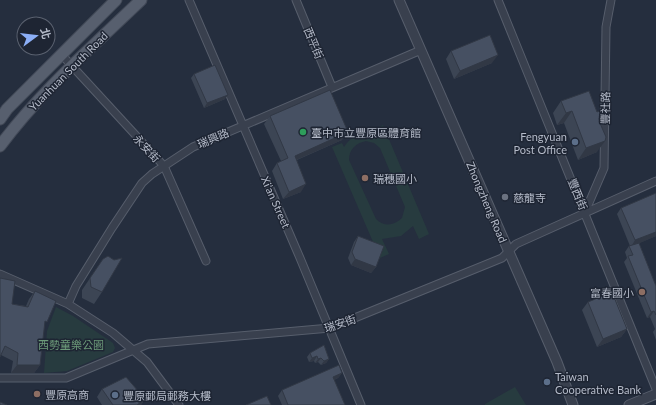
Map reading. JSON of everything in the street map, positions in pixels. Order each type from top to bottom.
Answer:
[{"type":"main road","name":"Yuanhuan South Road","points":[[0,119],[7,109],[116,0]]},
{"type":"main road","name":"Yuanhuan South Road","points":[[0,146],[18,122],[71,66],[141,0]]},
{"type":"street","name":"Xi’an Street","points":[[189,0],[330,328],[361,405]]},
{"type":"street","name":"西平街","points":[[296,0],[332,86]]},
{"type":"street","name":"Zhongzheng Road","points":[[400,0],[573,405]]},
{"type":"street","name":"豐西街","points":[[498,0],[656,389]]},
{"type":"street","name":"豐社路","points":[[585,212],[604,168],[606,27],[612,0]]},
{"type":"street","name":"瑞興路","points":[[68,304],[76,286],[142,183],[164,166],[192,147],[332,86],[421,50]]},
{"type":"street","name":"永安街","points":[[61,54],[164,166],[206,261]]},
{"type":"street","name":"瑞安街","points":[[0,378],[66,378],[148,344],[330,328],[502,258],[516,244],[656,181]]},
{"type":"street","points":[[0,274],[68,304],[112,333],[147,362],[179,405]]},
{"type":"street","points":[[629,405],[656,394]]},
{"type":"green space","points":[[383,125],[429,234],[419,239],[413,226],[401,236],[382,239],[389,254],[380,258],[332,147],[342,143],[344,147],[350,140],[357,136],[366,134],[375,135],[373,130]],"holes":[[[366,141],[374,143],[380,148],[405,207],[402,218],[396,223],[392,224],[382,223],[376,219],[349,160],[350,153],[356,145]]]},
{"type":"green space","name":"西勢童樂公園","points":[[56,307],[73,316],[113,343],[115,348],[113,352],[67,371],[44,373],[47,331]]},
{"type":"green space","points":[[515,387],[526,405],[485,405],[485,404]]},
{"type":"building","points":[[490,35],[498,55],[460,71],[451,51]]},
{"type":"building","points":[[215,65],[228,95],[207,103],[194,74]]},
{"type":"building","name":"臺中市立豐原區體育館","points":[[330,90],[348,132],[295,156],[306,184],[289,192],[277,163],[288,158],[270,116]]},
{"type":"building","points":[[589,91],[597,112],[599,111],[602,120],[599,121],[606,137],[605,141],[586,148],[572,111],[566,113],[561,101]]},
{"type":"building","points":[[656,193],[656,232],[635,240],[621,208]]},
{"type":"building","points":[[358,236],[384,246],[376,267],[355,259],[352,252]]},
{"type":"building","points":[[639,243],[656,286],[656,315],[654,311],[651,312],[628,256],[633,255],[629,246]]},
{"type":"building","points":[[108,256],[114,260],[122,258],[102,292],[91,287],[90,278],[103,259]]},
{"type":"building","points":[[0,278],[15,281],[12,304],[28,307],[35,291],[56,301],[47,322],[45,321],[40,365],[17,365],[18,353],[5,346],[0,357]]},
{"type":"building","points":[[612,292],[627,329],[603,339],[588,302]]},
{"type":"building","points":[[324,345],[329,359],[324,361],[321,358],[318,359],[317,356],[312,358],[310,353]]},
{"type":"building","points":[[339,365],[342,373],[333,377],[345,405],[288,405],[282,390]]},
{"type":"building","points":[[126,377],[145,399],[137,405],[113,405],[102,389]]},
{"type":"building","points":[[267,396],[271,405],[246,405]]},
{"type":"building","points":[[0,402],[7,405],[0,405]]},
{"type":"place","name":"臺中市立豐原區體育館","points":[[303,132]]},
{"type":"place","name":"Fengyuan Post Office","points":[[575,142]]},
{"type":"place","name":"瑞穗國小","points":[[365,178]]},
{"type":"place","name":"慈龍寺","points":[[505,197]]},
{"type":"place","name":"富春國小","points":[[642,292]]},
{"type":"place","name":"Taiwan Cooperative Bank","points":[[547,382]]},
{"type":"place","name":"豐原高商","points":[[37,394]]},
{"type":"place","name":"豐原郵局郵務大樓","points":[[115,395]]}]
